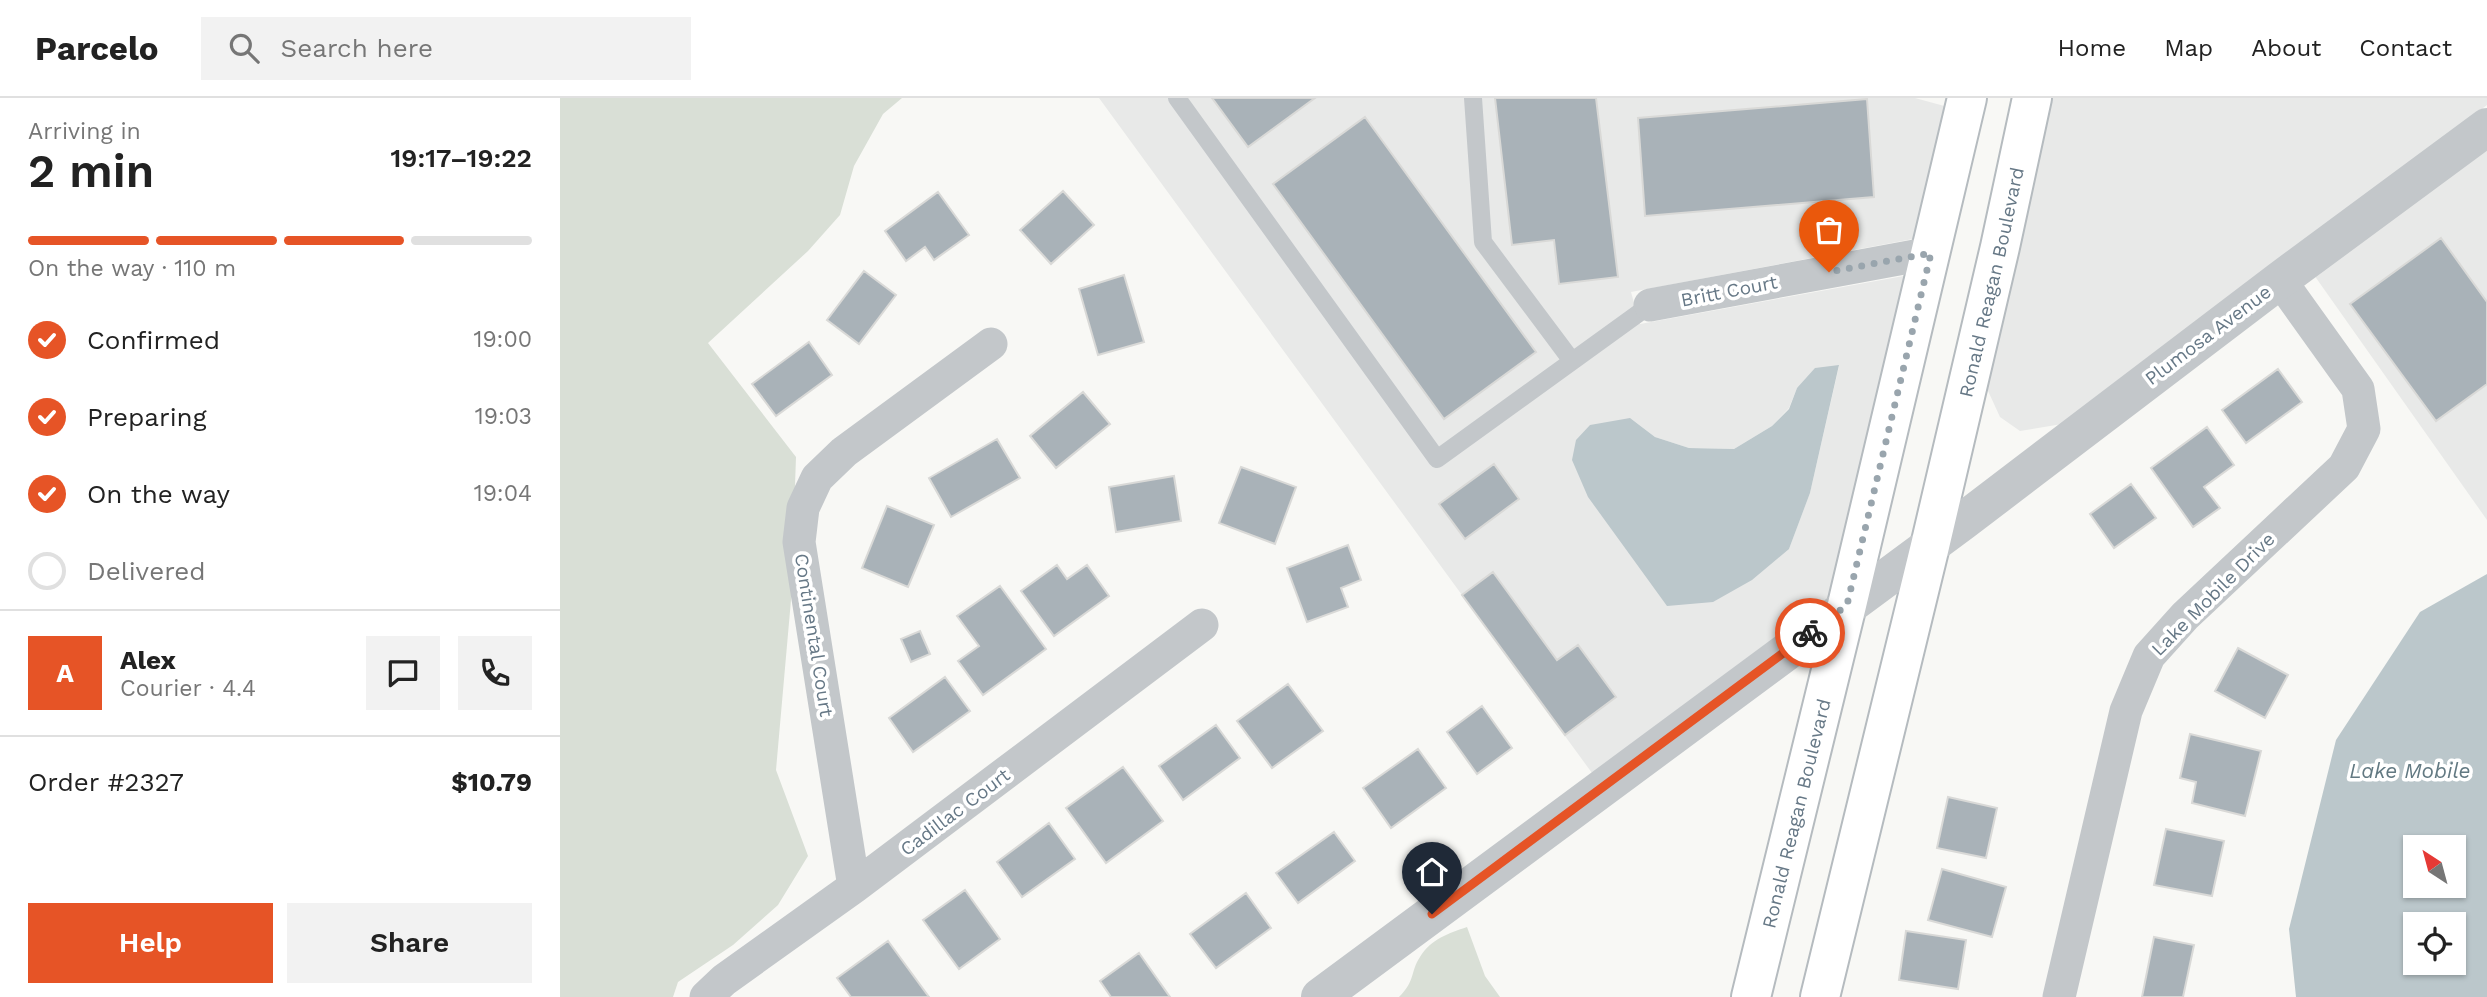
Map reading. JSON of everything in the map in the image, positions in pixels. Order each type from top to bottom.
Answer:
[{"type":"main road","name":"Ronald Reagan Boulevard","points":[[1751,997],[1967,98]]},
{"type":"main road","name":"Ronald Reagan Boulevard","points":[[1820,997],[1930,546],[2032,98]]},
{"type":"street","name":"Plumosa Avenue","points":[[1320,997],[1930,546],[2280,280],[2487,127]]},
{"type":"street","name":"Britt Court","points":[[1650,305],[1931,253]]},
{"type":"street","name":"Lake Mobile Drive","points":[[2059,997],[2126,710],[2149,656],[2185,616],[2344,467],[2364,429],[2358,389],[2280,280]]},
{"type":"street","name":"Continental Court","points":[[854,887],[799,542],[803,508],[817,478],[844,452],[991,344]]},
{"type":"street","name":"Cadillac Court","points":[[706,997],[724,979],[854,887],[1202,625]]},
{"type":"lane","points":[[1177,98],[1437,459],[1650,305]]},
{"type":"lane","points":[[1474,98],[1483,242],[1572,361]]},
{"type":"shaded area","points":[[560,98],[902,98],[883,114],[854,166],[840,215],[808,251],[708,343],[796,457],[791,600],[776,770],[808,856],[778,905],[733,945],[678,982],[673,997],[560,997]]},
{"type":"shaded area","points":[[1099,98],[1915,98],[1948,107],[1918,238],[1631,292],[1640,324],[1909,275],[1833,594],[1592,773]],"holes":[[[1839,366],[1810,493],[1789,549],[1630,418],[1655,437],[1689,448],[1734,449],[1772,426],[1789,408],[1797,388]]]},
{"type":"shaded area","points":[[2048,98],[2487,98],[2487,105],[2062,424],[2020,431],[2000,417],[1983,380]]},
{"type":"shaded area","points":[[2487,148],[2487,520],[2314,275]]},
{"type":"shaded area","points":[[1467,927],[1485,976],[1500,997],[1399,997],[1408,986],[1424,951],[1447,934]]},
{"type":"water","points":[[1839,365],[1810,493],[1789,549],[1752,580],[1713,602],[1667,606],[1588,497],[1572,460],[1576,440],[1590,425],[1630,418],[1655,437],[1689,448],[1734,449],[1772,426],[1789,409],[1797,388],[1815,368]]},
{"type":"water","name":"Lake Mobile","points":[[2487,574],[2487,997],[2296,997],[2289,929],[2336,740],[2420,612]]},
{"type":"building","points":[[1212,98],[1315,98],[1248,147]]},
{"type":"building","points":[[1495,98],[1596,98],[1618,277],[1559,284],[1554,240],[1512,245]]},
{"type":"building","points":[[1867,99],[1874,197],[1645,216],[1638,118]]},
{"type":"building","points":[[1365,117],[1536,352],[1444,419],[1273,184]]},
{"type":"building","points":[[1063,191],[1094,225],[1051,264],[1020,230]]},
{"type":"building","points":[[938,192],[969,235],[934,260],[925,247],[906,261],[885,231]]},
{"type":"building","points":[[2441,238],[2487,302],[2487,384],[2436,421],[2350,304]]},
{"type":"building","points":[[864,271],[896,295],[859,344],[827,320]]},
{"type":"building","points":[[1124,275],[1144,342],[1098,355],[1079,289]]},
{"type":"building","points":[[809,342],[832,375],[776,416],[752,384]]},
{"type":"building","points":[[2278,369],[2302,402],[2246,443],[2222,410]]},
{"type":"building","points":[[1083,392],[1110,424],[1056,468],[1030,436]]},
{"type":"building","points":[[2207,427],[2234,465],[2204,487],[2220,508],[2193,527],[2151,468]]},
{"type":"building","points":[[997,439],[1020,478],[951,517],[929,478]]},
{"type":"building","points":[[1494,464],[1519,499],[1465,539],[1439,504]]},
{"type":"building","points":[[1241,467],[1296,487],[1275,544],[1219,523]]},
{"type":"building","points":[[1174,476],[1181,521],[1116,532],[1109,487]]},
{"type":"building","points":[[2131,484],[2156,518],[2114,548],[2090,514]]},
{"type":"building","points":[[887,506],[934,525],[908,587],[862,568]]},
{"type":"building","points":[[1348,545],[1361,580],[1341,588],[1348,607],[1307,622],[1287,568]]},
{"type":"building","points":[[1057,565],[1067,579],[1087,565],[1109,596],[1054,636],[1021,591]]},
{"type":"building","points":[[1493,572],[1557,660],[1578,645],[1616,697],[1565,735],[1462,595]]},
{"type":"building","points":[[1000,586],[1046,649],[983,695],[958,661],[979,646],[957,616]]},
{"type":"building","points":[[920,631],[930,654],[911,662],[901,639]]},
{"type":"building","points":[[2238,648],[2288,675],[2265,718],[2215,691]]},
{"type":"building","points":[[945,677],[970,711],[913,752],[889,718]]},
{"type":"building","points":[[1288,684],[1323,731],[1272,768],[1237,721]]},
{"type":"building","points":[[1482,706],[1512,748],[1477,774],[1447,732]]},
{"type":"building","points":[[1216,725],[1240,758],[1183,800],[1159,766]]},
{"type":"building","points":[[2190,734],[2261,751],[2245,816],[2192,803],[2196,782],[2180,778]]},
{"type":"building","points":[[1418,749],[1446,788],[1391,828],[1363,788]]},
{"type":"building","points":[[1123,767],[1163,821],[1106,863],[1066,808]]},
{"type":"building","points":[[1948,797],[1997,808],[1986,858],[1937,848]]},
{"type":"building","points":[[1049,823],[1075,859],[1022,897],[997,862]]},
{"type":"building","points":[[2166,829],[2224,841],[2212,896],[2154,885]]},
{"type":"building","points":[[1334,832],[1355,861],[1298,903],[1276,873]]},
{"type":"building","points":[[1942,869],[2006,887],[1992,937],[1928,920]]},
{"type":"building","points":[[965,890],[1000,939],[959,969],[923,920]]},
{"type":"building","points":[[1246,893],[1271,928],[1216,968],[1190,934]]},
{"type":"building","points":[[1906,931],[1966,940],[1958,989],[1899,980]]},
{"type":"building","points":[[2154,937],[2194,945],[2183,997],[2142,997]]},
{"type":"building","points":[[888,941],[929,997],[851,997],[837,978]]},
{"type":"building","points":[[1139,953],[1170,997],[1111,997],[1100,981]]},
{"type":"way so far","points":[[1810,633],[1847,605],[1931,253],[1829,272]]},
{"type":"route","points":[[1432,914],[1810,633]]}]
